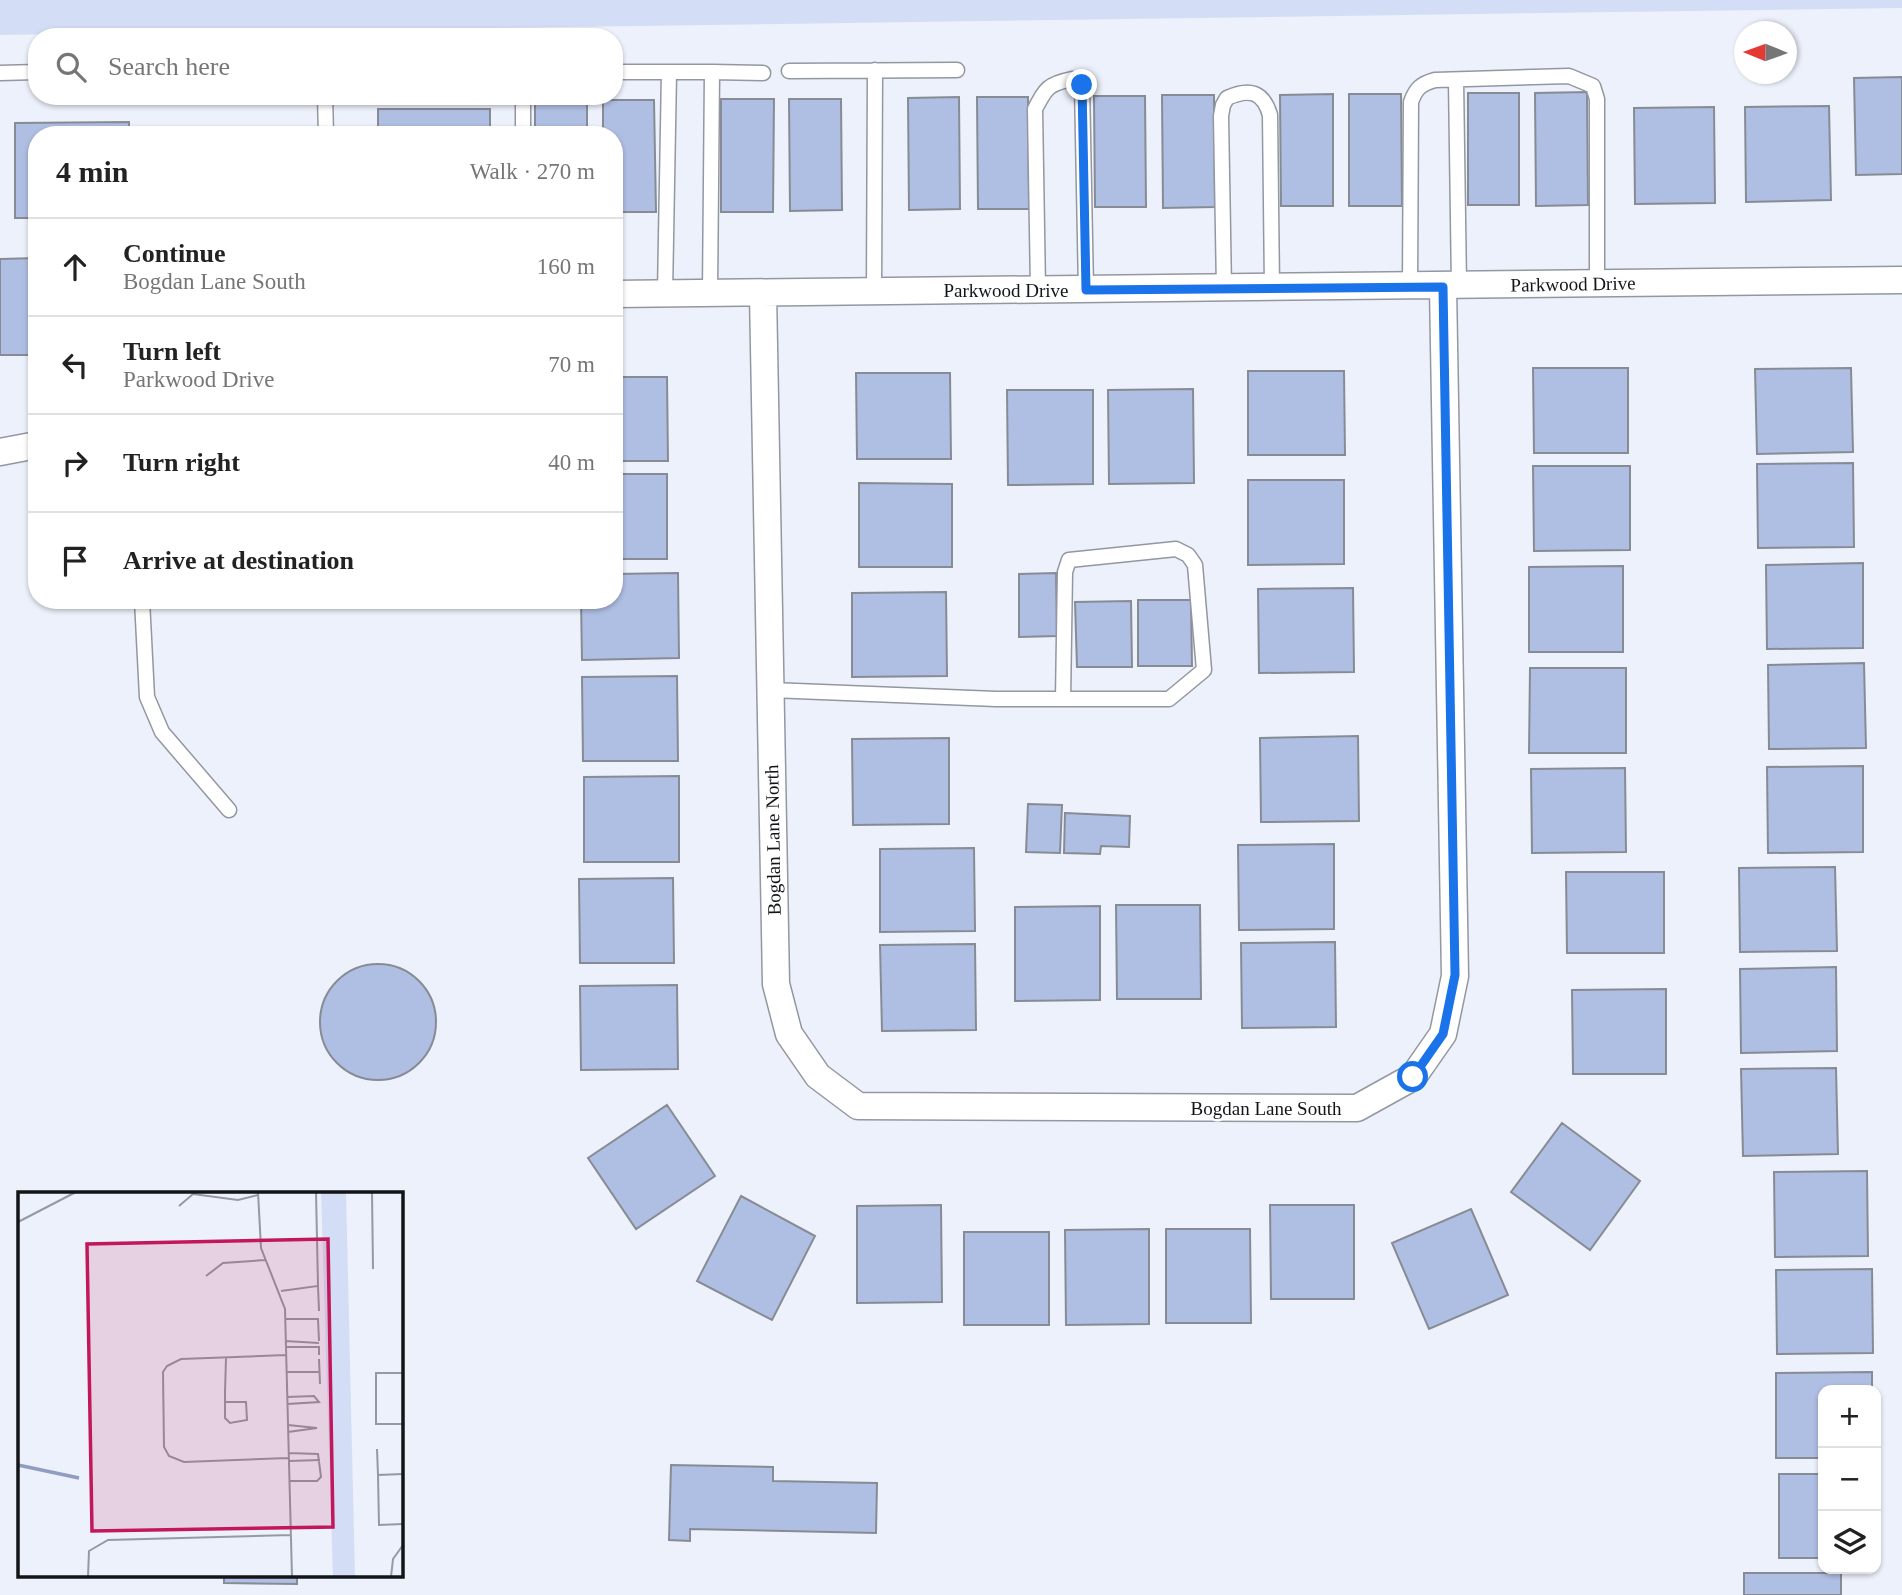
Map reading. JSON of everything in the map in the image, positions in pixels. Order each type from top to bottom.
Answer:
[{"type":"street","name":"Parkwood Drive","points":[[623,294],[1902,280]]},
{"type":"street","name":"Bogdan Lane South","points":[[1108,1108],[1357,1108],[1413,1077],[1443,1034],[1455,975],[1451,286]]},
{"type":"street","name":"Bogdan Lane North","points":[[763,293],[776,984],[789,1034],[818,1076],[858,1106],[1108,1108]]},
{"type":"street","points":[[0,452],[28,447]]},
{"type":"lane","points":[[789,71],[957,70]]},
{"type":"lane","points":[[874,292],[875,71]]},
{"type":"lane","points":[[0,73],[28,72]]},
{"type":"lane","points":[[623,72],[763,73]]},
{"type":"lane","points":[[666,293],[669,72]]},
{"type":"lane","points":[[710,293],[712,72]]},
{"type":"lane","points":[[1410,287],[1411,102],[1415,89],[1424,83],[1456,80],[1569,76],[1593,86],[1597,99],[1597,284]]},
{"type":"lane","points":[[1038,290],[1035,109],[1042,95],[1053,83],[1072,79],[1082,85],[1086,290]]},
{"type":"lane","points":[[1451,286],[1456,80]]},
{"type":"lane","points":[[1224,289],[1223,105],[1227,98],[1246,92],[1257,94],[1266,102],[1270,115],[1272,288]]},
{"type":"lane","points":[[325,105],[327,126]]},
{"type":"lane","points":[[523,105],[523,126]]},
{"type":"lane","points":[[771,690],[996,699],[1063,699],[1169,699],[1204,670],[1195,565],[1188,555],[1176,549],[1069,560],[1065,572],[1063,699]]},
{"type":"lane","points":[[142,609],[147,697],[162,732],[229,810]]},
{"type":"shaded area","points":[[0,0],[1902,0],[1902,8],[493,28],[28,28],[28,35],[0,35]]},
{"type":"building","points":[[1902,77],[1902,174],[1856,175],[1854,78]]},
{"type":"building","points":[[1587,92],[1588,205],[1536,206],[1535,93]]},
{"type":"building","points":[[1468,93],[1519,93],[1519,205],[1468,205]]},
{"type":"building","points":[[1333,94],[1333,206],[1281,206],[1280,95]]},
{"type":"building","points":[[1349,94],[1401,94],[1402,206],[1349,206]]},
{"type":"building","points":[[1162,95],[1214,95],[1215,207],[1163,208]]},
{"type":"building","points":[[1094,96],[1145,96],[1146,207],[1095,207]]},
{"type":"building","points":[[959,97],[960,209],[909,210],[908,98]]},
{"type":"building","points":[[977,97],[1028,97],[1029,209],[978,209]]},
{"type":"building","points":[[721,99],[774,99],[773,212],[721,212]]},
{"type":"building","points":[[789,99],[841,99],[842,210],[790,211]]},
{"type":"building","points":[[623,100],[654,100],[656,212],[623,212],[623,126],[603,126],[603,105],[623,105]]},
{"type":"building","points":[[535,105],[587,105],[587,126],[535,126]]},
{"type":"building","points":[[1829,106],[1831,200],[1746,202],[1745,107]]},
{"type":"building","points":[[1714,107],[1715,203],[1635,204],[1634,108]]},
{"type":"building","points":[[378,109],[490,109],[490,126],[378,126]]},
{"type":"building","points":[[129,122],[129,126],[28,126],[28,218],[15,218],[15,123]]},
{"type":"building","points":[[28,258],[28,355],[0,355],[0,259]]},
{"type":"building","points":[[1533,368],[1628,368],[1628,453],[1534,453]]},
{"type":"building","points":[[1851,368],[1853,452],[1757,454],[1755,369]]},
{"type":"building","points":[[1248,371],[1344,371],[1345,455],[1248,455]]},
{"type":"building","points":[[856,373],[950,373],[951,459],[857,459]]},
{"type":"building","points":[[623,377],[667,377],[668,461],[623,461]]},
{"type":"building","points":[[1193,389],[1194,483],[1109,484],[1108,390]]},
{"type":"building","points":[[1007,390],[1093,390],[1093,484],[1008,485]]},
{"type":"building","points":[[1853,463],[1854,547],[1758,548],[1757,464]]},
{"type":"building","points":[[1533,466],[1630,466],[1630,550],[1534,551]]},
{"type":"building","points":[[623,474],[667,474],[667,559],[623,559]]},
{"type":"building","points":[[1248,480],[1344,480],[1344,564],[1248,565]]},
{"type":"building","points":[[859,483],[952,484],[952,567],[859,567]]},
{"type":"building","points":[[1863,563],[1863,648],[1767,649],[1766,565]]},
{"type":"building","points":[[1623,566],[1623,652],[1529,652],[1529,567]]},
{"type":"building","points":[[678,573],[679,658],[582,660],[581,609],[623,609],[623,574]]},
{"type":"building","points":[[1056,573],[1057,636],[1019,637],[1019,574]]},
{"type":"building","points":[[1353,588],[1354,672],[1259,673],[1258,589]]},
{"type":"building","points":[[946,592],[947,676],[852,677],[852,593]]},
{"type":"building","points":[[1138,600],[1191,600],[1192,666],[1138,666]]},
{"type":"building","points":[[1131,601],[1132,667],[1077,667],[1075,602]]},
{"type":"building","points":[[1864,663],[1866,748],[1769,749],[1768,665]]},
{"type":"building","points":[[1530,668],[1626,668],[1626,753],[1529,753]]},
{"type":"building","points":[[677,676],[678,761],[583,761],[582,677]]},
{"type":"building","points":[[1358,736],[1359,821],[1261,822],[1260,738]]},
{"type":"building","points":[[949,738],[949,824],[853,825],[852,739]]},
{"type":"building","points":[[1863,766],[1863,852],[1768,853],[1767,767]]},
{"type":"building","points":[[1625,768],[1626,852],[1532,853],[1531,769]]},
{"type":"building","points":[[679,776],[679,862],[584,862],[584,777]]},
{"type":"building","points":[[1028,804],[1062,805],[1060,853],[1026,852]]},
{"type":"building","points":[[1065,813],[1130,816],[1129,847],[1101,846],[1100,854],[1064,853]]},
{"type":"building","points":[[1334,844],[1334,929],[1239,930],[1238,845]]},
{"type":"building","points":[[974,848],[975,931],[880,932],[880,849]]},
{"type":"building","points":[[1835,867],[1837,951],[1740,952],[1739,868]]},
{"type":"building","points":[[1566,872],[1664,872],[1664,953],[1567,953]]},
{"type":"building","points":[[673,878],[674,963],[580,963],[579,879]]},
{"type":"building","points":[[1116,905],[1200,905],[1201,999],[1117,999]]},
{"type":"building","points":[[1100,906],[1100,1000],[1015,1001],[1015,907]]},
{"type":"building","points":[[1335,942],[1336,1027],[1242,1028],[1241,943]]},
{"type":"building","points":[[975,944],[976,1030],[882,1031],[880,945]]},
{"type":"building","points":[[378,964],[400,969],[419,981],[431,1000],[436,1022],[431,1044],[419,1063],[400,1075],[378,1080],[356,1075],[337,1063],[325,1044],[320,1022],[325,1000],[337,981],[356,969]]},
{"type":"building","points":[[1836,967],[1837,1051],[1741,1053],[1740,969]]},
{"type":"building","points":[[677,985],[678,1069],[581,1070],[580,986]]},
{"type":"building","points":[[1666,989],[1666,1074],[1573,1074],[1572,990]]},
{"type":"building","points":[[1836,1068],[1838,1154],[1743,1156],[1741,1069]]},
{"type":"building","points":[[667,1105],[715,1176],[636,1229],[588,1158]]},
{"type":"building","points":[[1562,1123],[1640,1181],[1590,1250],[1511,1192]]},
{"type":"building","points":[[1867,1171],[1868,1256],[1775,1257],[1774,1172]]},
{"type":"building","points":[[741,1196],[815,1236],[772,1320],[697,1281]]},
{"type":"building","points":[[941,1205],[942,1302],[857,1303],[857,1206]]},
{"type":"building","points":[[1270,1205],[1354,1205],[1354,1299],[1271,1299]]},
{"type":"building","points":[[1471,1209],[1508,1295],[1429,1329],[1392,1243]]},
{"type":"building","points":[[1149,1229],[1149,1324],[1066,1325],[1065,1230]]},
{"type":"building","points":[[1166,1229],[1250,1229],[1251,1323],[1166,1323]]},
{"type":"building","points":[[964,1232],[1049,1232],[1049,1325],[964,1325]]},
{"type":"building","points":[[1872,1269],[1873,1353],[1777,1354],[1776,1270]]},
{"type":"building","points":[[1872,1372],[1872,1385],[1818,1385],[1818,1458],[1776,1458],[1776,1373]]},
{"type":"building","points":[[671,1465],[773,1467],[773,1481],[877,1483],[876,1533],[690,1529],[690,1541],[669,1540]]},
{"type":"building","points":[[1779,1474],[1818,1474],[1818,1558],[1779,1558]]},
{"type":"building","points":[[1744,1573],[1841,1574],[1841,1595],[1744,1595]]},
{"type":"building","points":[[224,1578],[297,1578],[297,1584],[224,1583]]},
{"type":"route","points":[[1082,85],[1086,290],[1443,287],[1455,975],[1443,1034],[1413,1077]]}]
